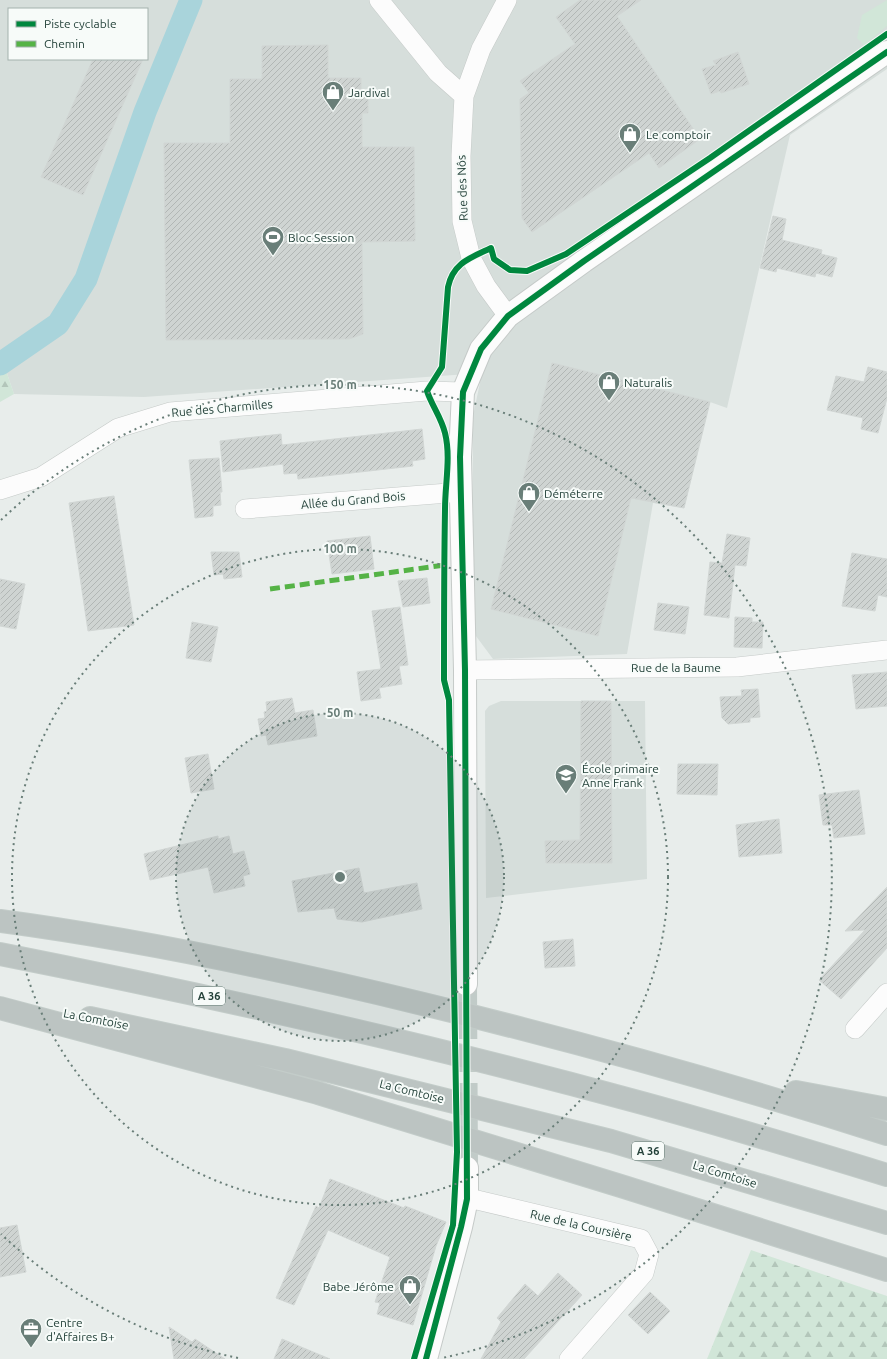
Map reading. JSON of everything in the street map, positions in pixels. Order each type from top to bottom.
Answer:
[{"type":"highway","points":[[0,921],[127,940],[254,964],[492,1021],[692,1074],[887,1134]]},
{"type":"highway","name":"A 36","points":[[0,954],[231,1001],[416,1045],[632,1100],[887,1175]]},
{"type":"highway","name":"La Comtoise","points":[[0,1001],[218,1045],[414,1091],[611,1140],[887,1223]]},
{"type":"highway","points":[[0,1008],[318,1093],[887,1270]]},
{"type":"highway","points":[[692,1074],[887,1109]]},
{"type":"street","points":[[379,0],[438,73],[464,96]]},
{"type":"street","name":"Rue des Nôs","points":[[507,0],[481,49],[464,96],[461,156],[462,221],[471,258],[486,286],[508,316]]},
{"type":"street","points":[[466,984],[465,670],[460,457],[462,392],[481,349],[508,316],[584,261],[887,52]]},
{"type":"street","name":"Rue des Charmilles","points":[[0,490],[41,477],[118,428],[170,412],[427,391],[462,392]]},
{"type":"street","name":"Allée du Grand Bois","points":[[245,509],[461,492]]},
{"type":"street","name":"Rue de la Baume","points":[[465,670],[737,667],[887,650]]},
{"type":"street","points":[[855,1029],[887,993]]},
{"type":"street","points":[[426,1359],[461,1227],[467,1199],[467,1168]]},
{"type":"street","name":"Rue de la Coursière","points":[[467,1199],[477,1200],[641,1239],[649,1254],[644,1273],[569,1359]]},
{"type":"shaded area","points":[[0,0],[887,0],[887,69],[790,135],[727,408],[710,402],[684,508],[653,503],[627,654],[493,659],[473,632],[473,416],[482,373],[144,397],[14,394],[0,353]]},
{"type":"shaded area","name":"École primaire Anne Frank","points":[[501,701],[645,701],[647,879],[486,898],[485,711],[489,706]]},
{"type":"green space","points":[[887,0],[887,26],[864,45],[857,38],[862,15]]},
{"type":"green space","points":[[0,353],[14,394],[0,402]]},
{"type":"green space","points":[[751,1250],[887,1296],[887,1359],[707,1359]]},
{"type":"building","points":[[580,0],[641,0],[617,16],[700,139],[659,168],[649,153],[532,232],[522,218],[520,99],[529,93],[520,81],[575,44],[556,17]]},
{"type":"building","points":[[328,45],[328,78],[361,78],[361,93],[368,93],[368,113],[362,113],[362,147],[414,147],[415,241],[362,242],[363,334],[349,339],[166,340],[164,143],[230,143],[230,79],[262,79],[262,46]]},
{"type":"building","points":[[738,52],[749,84],[721,93],[720,91],[711,94],[702,69],[716,65],[713,61]]},
{"type":"building","points":[[93,60],[143,60],[83,195],[41,177]]},
{"type":"building","points":[[773,216],[786,219],[782,240],[822,250],[821,254],[837,258],[832,277],[816,273],[815,277],[777,268],[776,272],[760,268]]},
{"type":"building","points":[[552,363],[710,402],[684,508],[631,498],[598,636],[491,609]]},
{"type":"building","points":[[868,367],[887,372],[887,398],[878,433],[861,429],[863,418],[827,410],[836,376],[864,382]]},
{"type":"building","points":[[422,429],[425,459],[412,461],[413,466],[298,479],[297,473],[284,474],[283,464],[223,472],[220,441],[281,434],[282,445]]},
{"type":"building","points":[[219,458],[222,492],[220,492],[221,505],[213,506],[213,516],[195,518],[189,460]]},
{"type":"building","points":[[114,496],[134,625],[88,631],[69,503]]},
{"type":"building","points":[[727,534],[750,538],[746,566],[735,565],[729,618],[704,615],[710,562],[722,563]]},
{"type":"building","points":[[370,536],[374,569],[332,574],[327,541]]},
{"type":"building","points":[[211,552],[239,552],[242,577],[224,579],[223,574],[214,575]]},
{"type":"building","points":[[852,553],[887,559],[887,597],[878,595],[875,611],[842,606]]},
{"type":"building","points":[[427,578],[430,603],[403,607],[398,581]]},
{"type":"building","points":[[0,579],[25,584],[16,629],[0,626]]},
{"type":"building","points":[[658,603],[689,607],[685,634],[654,630]]},
{"type":"building","points":[[400,607],[408,665],[399,666],[402,684],[379,688],[381,698],[361,701],[357,672],[381,669],[372,611]]},
{"type":"building","points":[[735,617],[752,618],[752,622],[763,622],[762,648],[734,647]]},
{"type":"building","points":[[192,622],[218,627],[211,662],[186,658]]},
{"type":"building","points":[[887,672],[887,706],[856,709],[852,675]]},
{"type":"building","points":[[758,689],[760,717],[750,718],[750,722],[728,724],[722,718],[720,697],[742,696],[741,690]]},
{"type":"building","points":[[292,698],[295,713],[313,710],[317,736],[268,745],[266,735],[261,736],[258,719],[265,718],[264,712],[267,711],[266,702]]},
{"type":"building","points":[[581,701],[611,701],[612,863],[546,863],[545,841],[580,840]]},
{"type":"building","points":[[208,754],[214,789],[191,793],[185,758]]},
{"type":"building","points":[[678,764],[718,764],[717,795],[677,794]]},
{"type":"building","points":[[859,790],[865,834],[834,838],[832,825],[823,825],[819,795]]},
{"type":"building","points":[[779,819],[782,853],[739,857],[736,825]]},
{"type":"building","points":[[218,836],[218,839],[229,836],[233,854],[244,851],[250,874],[243,876],[245,886],[214,893],[208,867],[150,880],[144,854]]},
{"type":"building","points":[[359,868],[364,893],[417,883],[422,909],[362,922],[337,919],[334,908],[298,912],[292,881]]},
{"type":"building","points":[[887,887],[887,948],[841,999],[819,980],[865,930],[845,931]]},
{"type":"building","points":[[573,939],[575,966],[545,968],[543,942]]},
{"type":"building","points":[[330,1179],[404,1208],[405,1206],[446,1222],[436,1246],[413,1325],[377,1314],[380,1303],[375,1302],[390,1257],[328,1230],[294,1305],[276,1298],[316,1206],[319,1208]]},
{"type":"building","points":[[17,1225],[26,1272],[0,1277],[0,1228]]},
{"type":"building","points":[[558,1273],[582,1295],[524,1359],[481,1359],[501,1322],[497,1318],[525,1284],[538,1296]]},
{"type":"building","points":[[650,1292],[670,1311],[648,1334],[628,1315]]},
{"type":"building","points":[[169,1327],[192,1342],[195,1339],[225,1359],[174,1359]]},
{"type":"building","points":[[282,1339],[330,1359],[274,1359]]},
{"type":"waterway","points":[[0,364],[58,324],[86,279],[145,112],[191,0]]},
{"type":"tunnel","points":[[466,984],[467,1168]]},
{"type":"marked path","points":[[270,589],[445,565]]},
{"type":"cycle path","points":[[414,1359],[453,1225],[457,1152],[449,700],[444,680],[445,500],[448,451],[443,427],[427,391],[442,367],[448,287],[450,279],[458,267],[469,258],[491,248],[494,259],[510,270],[527,271],[566,254],[710,158],[887,34]]},
{"type":"cycle path","points":[[426,1359],[467,1199],[465,670],[460,457],[463,392],[481,349],[508,316],[584,261],[887,52]]},
{"type":"place","name":"Jardival","points":[[333,112]]},
{"type":"place","name":"Le comptoir","points":[[630,154]]},
{"type":"place","name":"Bloc Session","points":[[273,256]]},
{"type":"place","name":"Naturalis","points":[[609,402]]},
{"type":"place","name":"Déméterre","points":[[529,512]]},
{"type":"place","name":"École primaire Anne Frank","points":[[566,794]]},
{"type":"place","name":"Babe Jérôme","points":[[410,1306]]},
{"type":"place","name":"Centre d'Affaires B+","points":[[31,1348]]}]
